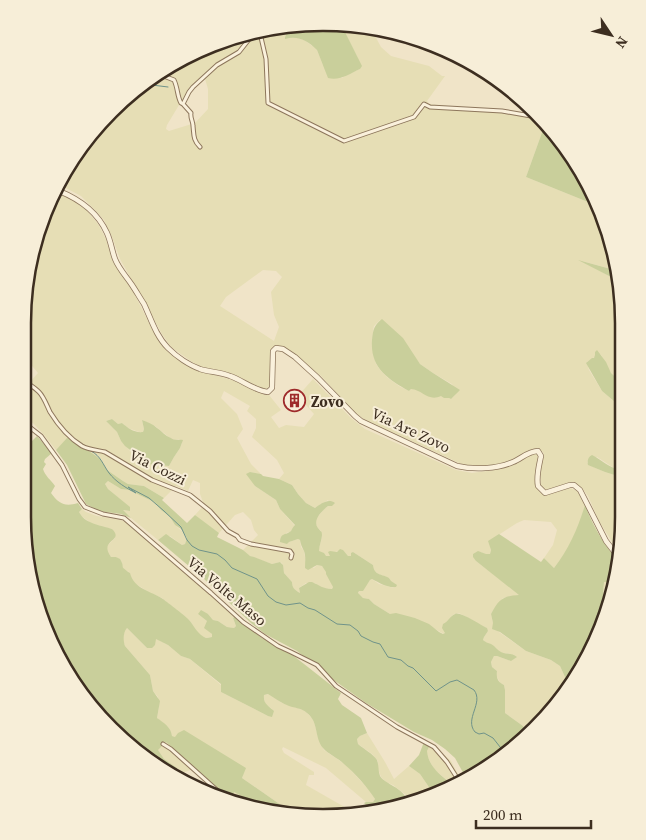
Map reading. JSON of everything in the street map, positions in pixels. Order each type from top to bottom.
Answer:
[{"type":"street","points":[[261,38],[266,59],[268,103],[344,141],[414,117],[424,104],[430,107],[502,111],[527,115]]},
{"type":"street","points":[[184,104],[193,87],[217,65],[239,52],[248,41]]},
{"type":"street","points":[[166,77],[174,80],[177,85],[178,98],[191,113],[192,133],[197,145],[200,147]]},
{"type":"street","name":"Via Are Zovo","points":[[62,192],[78,200],[106,230],[115,258],[143,304],[161,340],[167,348],[183,360],[200,369],[232,376],[259,390],[268,392],[272,388],[273,351],[276,348],[281,348],[295,357],[361,421],[457,466],[478,469],[503,465],[512,463],[531,452],[538,451],[541,456],[538,486],[545,493],[570,484],[580,490],[606,541],[613,549]]},
{"type":"street","name":"Via Cozzi","points":[[31,386],[40,393],[59,425],[81,445],[105,452],[152,480],[190,495],[240,540],[251,544],[290,550],[291,558]]},
{"type":"street","name":"Via Volte Maso","points":[[31,428],[41,436],[62,465],[85,507],[103,514],[124,518],[211,592],[243,622],[278,646],[317,665],[336,686],[397,728],[434,747],[456,777]]},
{"type":"street","points":[[163,744],[215,788]]},
{"type":"shaded area","points":[[345,32],[375,36],[381,47],[391,56],[429,66],[442,76],[445,76],[427,101],[429,104],[525,113],[542,131],[526,177],[588,201],[605,247],[609,266],[609,269],[582,261],[611,277],[612,285],[615,323],[615,377],[601,355],[595,352],[595,357],[587,362],[589,370],[602,391],[615,402],[615,468],[597,457],[587,462],[589,465],[615,475],[613,544],[582,488],[570,483],[545,491],[541,486],[540,469],[544,456],[543,452],[538,449],[495,466],[468,466],[459,463],[373,425],[355,413],[321,376],[289,350],[279,346],[274,347],[271,352],[270,386],[265,390],[230,373],[204,368],[195,364],[171,347],[162,334],[120,259],[104,220],[81,196],[65,187],[70,177],[92,145],[131,104],[161,80],[194,61],[247,41],[266,37],[287,34],[290,38],[295,37],[304,40],[317,50],[323,65],[342,78],[360,69],[357,56]],"holes":[[[205,79],[208,89],[208,109],[195,123],[169,131],[166,129],[179,105],[186,102],[191,92]],[[263,270],[276,271],[282,277],[271,292],[274,315],[279,327],[274,341],[220,306],[226,297]],[[380,320],[420,364],[452,384],[456,394],[451,399],[440,395],[427,395],[416,389],[409,391],[399,386],[381,371],[376,364],[372,345],[374,326]]]},
{"type":"shaded area","points":[[61,193],[84,207],[98,224],[106,239],[113,262],[134,293],[153,331],[166,350],[189,366],[239,382],[265,395],[269,395],[281,410],[271,417],[279,428],[286,425],[304,427],[314,414],[298,396],[313,379],[351,418],[365,429],[456,470],[472,473],[494,470],[510,466],[535,453],[538,454],[538,458],[535,483],[540,492],[545,494],[570,488],[577,491],[585,505],[578,528],[566,552],[554,568],[544,558],[553,545],[557,530],[551,522],[524,520],[517,523],[489,541],[490,554],[486,555],[481,552],[476,561],[520,595],[503,598],[491,614],[493,623],[499,632],[526,651],[551,660],[560,666],[566,678],[524,728],[505,713],[504,685],[500,683],[496,675],[497,671],[492,667],[491,662],[494,656],[511,661],[509,653],[504,654],[498,651],[483,640],[488,631],[485,627],[459,613],[454,614],[447,622],[444,634],[415,618],[390,614],[369,599],[363,598],[358,594],[372,579],[379,584],[394,588],[389,578],[378,574],[373,569],[373,565],[353,552],[351,556],[348,556],[343,551],[334,552],[326,557],[318,551],[322,538],[321,531],[315,522],[324,509],[330,505],[328,500],[315,508],[306,503],[292,485],[279,479],[284,473],[277,460],[252,437],[256,428],[256,419],[247,411],[250,406],[224,391],[221,398],[237,414],[243,429],[237,438],[251,464],[261,474],[250,472],[255,486],[276,500],[280,509],[295,526],[290,532],[286,533],[289,542],[300,540],[306,563],[314,568],[317,565],[322,566],[327,572],[333,587],[332,589],[321,588],[315,583],[306,583],[299,588],[300,593],[294,589],[292,582],[284,573],[282,563],[272,564],[247,555],[243,550],[258,535],[254,530],[251,520],[243,512],[235,515],[219,533],[203,522],[195,515],[204,505],[200,494],[200,483],[193,480],[188,491],[176,486],[164,498],[144,486],[128,484],[123,481],[107,470],[101,460],[67,439],[56,450],[31,422],[31,381],[38,373],[31,365],[31,323],[34,285],[41,247],[53,211]],"holes":[[[112,419],[118,424],[122,423],[128,428],[143,432],[142,420],[155,426],[170,438],[179,439],[182,443],[169,466],[148,464],[132,453],[121,441],[117,432],[106,421]]]},
{"type":"shaded area","points":[[108,481],[121,489],[129,490],[154,502],[184,533],[187,538],[185,544],[182,545],[170,536],[162,537],[158,540],[131,518],[122,510],[130,511],[123,502],[108,489],[105,484]]},
{"type":"shaded area","points":[[82,509],[97,516],[128,523],[236,616],[233,618],[236,626],[234,628],[227,627],[213,620],[208,614],[198,614],[207,621],[209,631],[212,634],[212,637],[206,638],[202,636],[196,631],[190,621],[162,598],[133,582],[129,572],[122,567],[121,561],[116,557],[111,557],[107,551],[106,548],[115,538],[112,529],[92,524],[80,515],[79,512]]},
{"type":"shaded area","points":[[604,581],[608,581],[604,595]]},
{"type":"shaded area","points":[[127,628],[147,648],[154,643],[155,638],[168,645],[181,656],[190,659],[221,685],[221,692],[268,716],[272,709],[265,704],[264,695],[269,694],[282,703],[303,710],[312,718],[324,750],[346,765],[371,792],[375,799],[373,802],[366,802],[326,768],[283,747],[284,753],[314,772],[314,775],[309,775],[306,785],[346,808],[323,809],[281,805],[242,778],[245,768],[172,736],[168,727],[157,718],[158,697],[153,691],[150,675],[125,646],[123,641],[124,630]]},
{"type":"shaded area","points":[[367,733],[394,779],[409,766],[420,774],[430,789],[407,796],[393,785],[386,782],[381,777],[378,761],[358,744],[357,739]]},
{"type":"shaded area","points":[[166,741],[196,768],[182,773],[172,767],[157,750]]},
{"type":"shaded area","points":[[430,745],[442,753],[451,761],[459,775],[448,781],[434,769],[427,756]]},
{"type":"shaded area","points":[[234,792],[238,793],[250,800],[247,799],[233,794]]},
{"type":"green space","points":[[304,32],[345,32],[362,66],[360,69],[337,79],[328,78],[314,47],[298,38],[285,39],[287,34]]},
{"type":"green space","points":[[542,131],[566,161],[588,201],[588,202],[526,177]]},
{"type":"green space","points":[[578,260],[609,269],[611,277]]},
{"type":"green space","points":[[382,319],[403,338],[420,364],[460,390],[451,399],[441,396],[433,398],[415,390],[411,389],[409,391],[382,372],[374,358],[372,340],[374,328]]},
{"type":"green space","points":[[597,350],[615,377],[615,402],[602,391],[586,363],[594,358]]},
{"type":"green space","points":[[112,419],[118,424],[122,423],[137,432],[143,432],[142,420],[154,425],[172,439],[183,440],[169,466],[148,464],[121,441],[117,432],[106,421]]},
{"type":"green space","points":[[37,436],[52,453],[45,459],[44,462],[46,464],[43,469],[55,486],[51,493],[63,504],[78,503],[82,509],[79,512],[89,522],[112,529],[116,536],[109,544],[108,551],[111,557],[120,559],[123,568],[130,573],[135,583],[163,599],[190,621],[199,633],[206,638],[212,637],[212,634],[204,628],[207,621],[198,614],[201,610],[213,620],[227,627],[234,628],[236,626],[233,618],[236,616],[262,638],[290,653],[341,693],[338,699],[342,705],[361,718],[367,733],[357,739],[358,744],[377,760],[381,778],[401,791],[406,797],[366,805],[364,803],[373,802],[375,799],[365,785],[342,762],[323,748],[318,739],[315,725],[307,713],[286,705],[268,694],[264,695],[264,701],[274,711],[272,717],[268,716],[221,692],[221,684],[190,659],[181,656],[168,645],[156,639],[155,645],[152,648],[147,648],[127,628],[124,637],[125,646],[150,675],[153,691],[160,701],[157,718],[169,728],[172,736],[175,737],[184,730],[246,768],[242,778],[281,805],[248,799],[234,792],[233,794],[219,790],[166,742],[158,750],[164,759],[177,768],[177,770],[145,748],[117,723],[92,695],[70,663],[53,629],[41,593],[32,536],[31,442]]},
{"type":"green space","points":[[67,438],[71,439],[101,460],[107,470],[123,481],[128,484],[144,486],[164,498],[162,500],[187,523],[195,515],[219,533],[217,537],[243,550],[250,556],[272,564],[280,562],[283,565],[284,573],[292,582],[293,587],[300,593],[299,588],[309,582],[321,587],[332,589],[333,587],[322,566],[317,565],[308,570],[305,568],[305,555],[300,540],[298,539],[287,544],[280,542],[282,535],[291,531],[295,525],[280,509],[276,500],[255,486],[246,474],[250,472],[261,474],[292,485],[306,503],[315,508],[327,501],[335,503],[332,506],[328,506],[321,513],[316,522],[316,525],[322,532],[319,551],[326,556],[330,556],[328,552],[330,551],[337,552],[340,549],[348,556],[351,556],[353,552],[373,565],[377,573],[389,578],[397,585],[396,587],[390,587],[372,579],[363,591],[358,593],[390,614],[396,613],[415,618],[429,624],[443,634],[445,633],[442,628],[443,624],[455,614],[466,617],[487,628],[488,631],[483,640],[501,652],[517,657],[511,661],[494,656],[491,662],[492,667],[497,671],[498,680],[504,685],[505,713],[524,728],[485,760],[463,773],[455,758],[445,749],[366,703],[297,651],[265,634],[251,623],[203,578],[158,540],[166,534],[182,545],[185,544],[187,538],[170,517],[154,502],[129,490],[121,489],[108,481],[105,484],[108,489],[130,507],[130,511],[123,510],[131,518],[121,514],[99,511],[86,504],[67,465],[56,450]]},
{"type":"green space","points":[[592,455],[615,468],[615,475],[588,465]]},
{"type":"green space","points":[[585,505],[592,521],[612,553],[607,582],[604,582],[604,595],[593,629],[566,678],[560,666],[551,660],[526,651],[500,632],[492,629],[491,614],[496,605],[505,597],[519,595],[476,561],[473,554],[478,551],[490,554],[491,550],[488,541],[499,534],[541,562],[544,558],[554,568],[564,553]]},
{"type":"green space","points":[[424,742],[430,745],[427,751],[429,761],[448,781],[430,789],[420,774],[409,766],[419,755]]},
{"type":"waterway","points":[[154,85],[168,87]]},
{"type":"waterway","points":[[91,451],[100,458],[109,473],[118,482],[132,491],[136,493],[128,487],[149,498],[164,511],[181,527],[192,546],[199,550],[217,554],[232,568],[257,579],[268,596],[276,602],[286,605],[300,603],[337,624],[350,625],[361,636],[380,644],[388,657],[401,660],[413,668],[436,691],[457,680],[474,690],[477,700],[472,716],[472,727],[475,732],[479,734],[484,733],[493,738],[501,748]]},
{"type":"place","name":"Zovo","points":[[295,401]]}]
